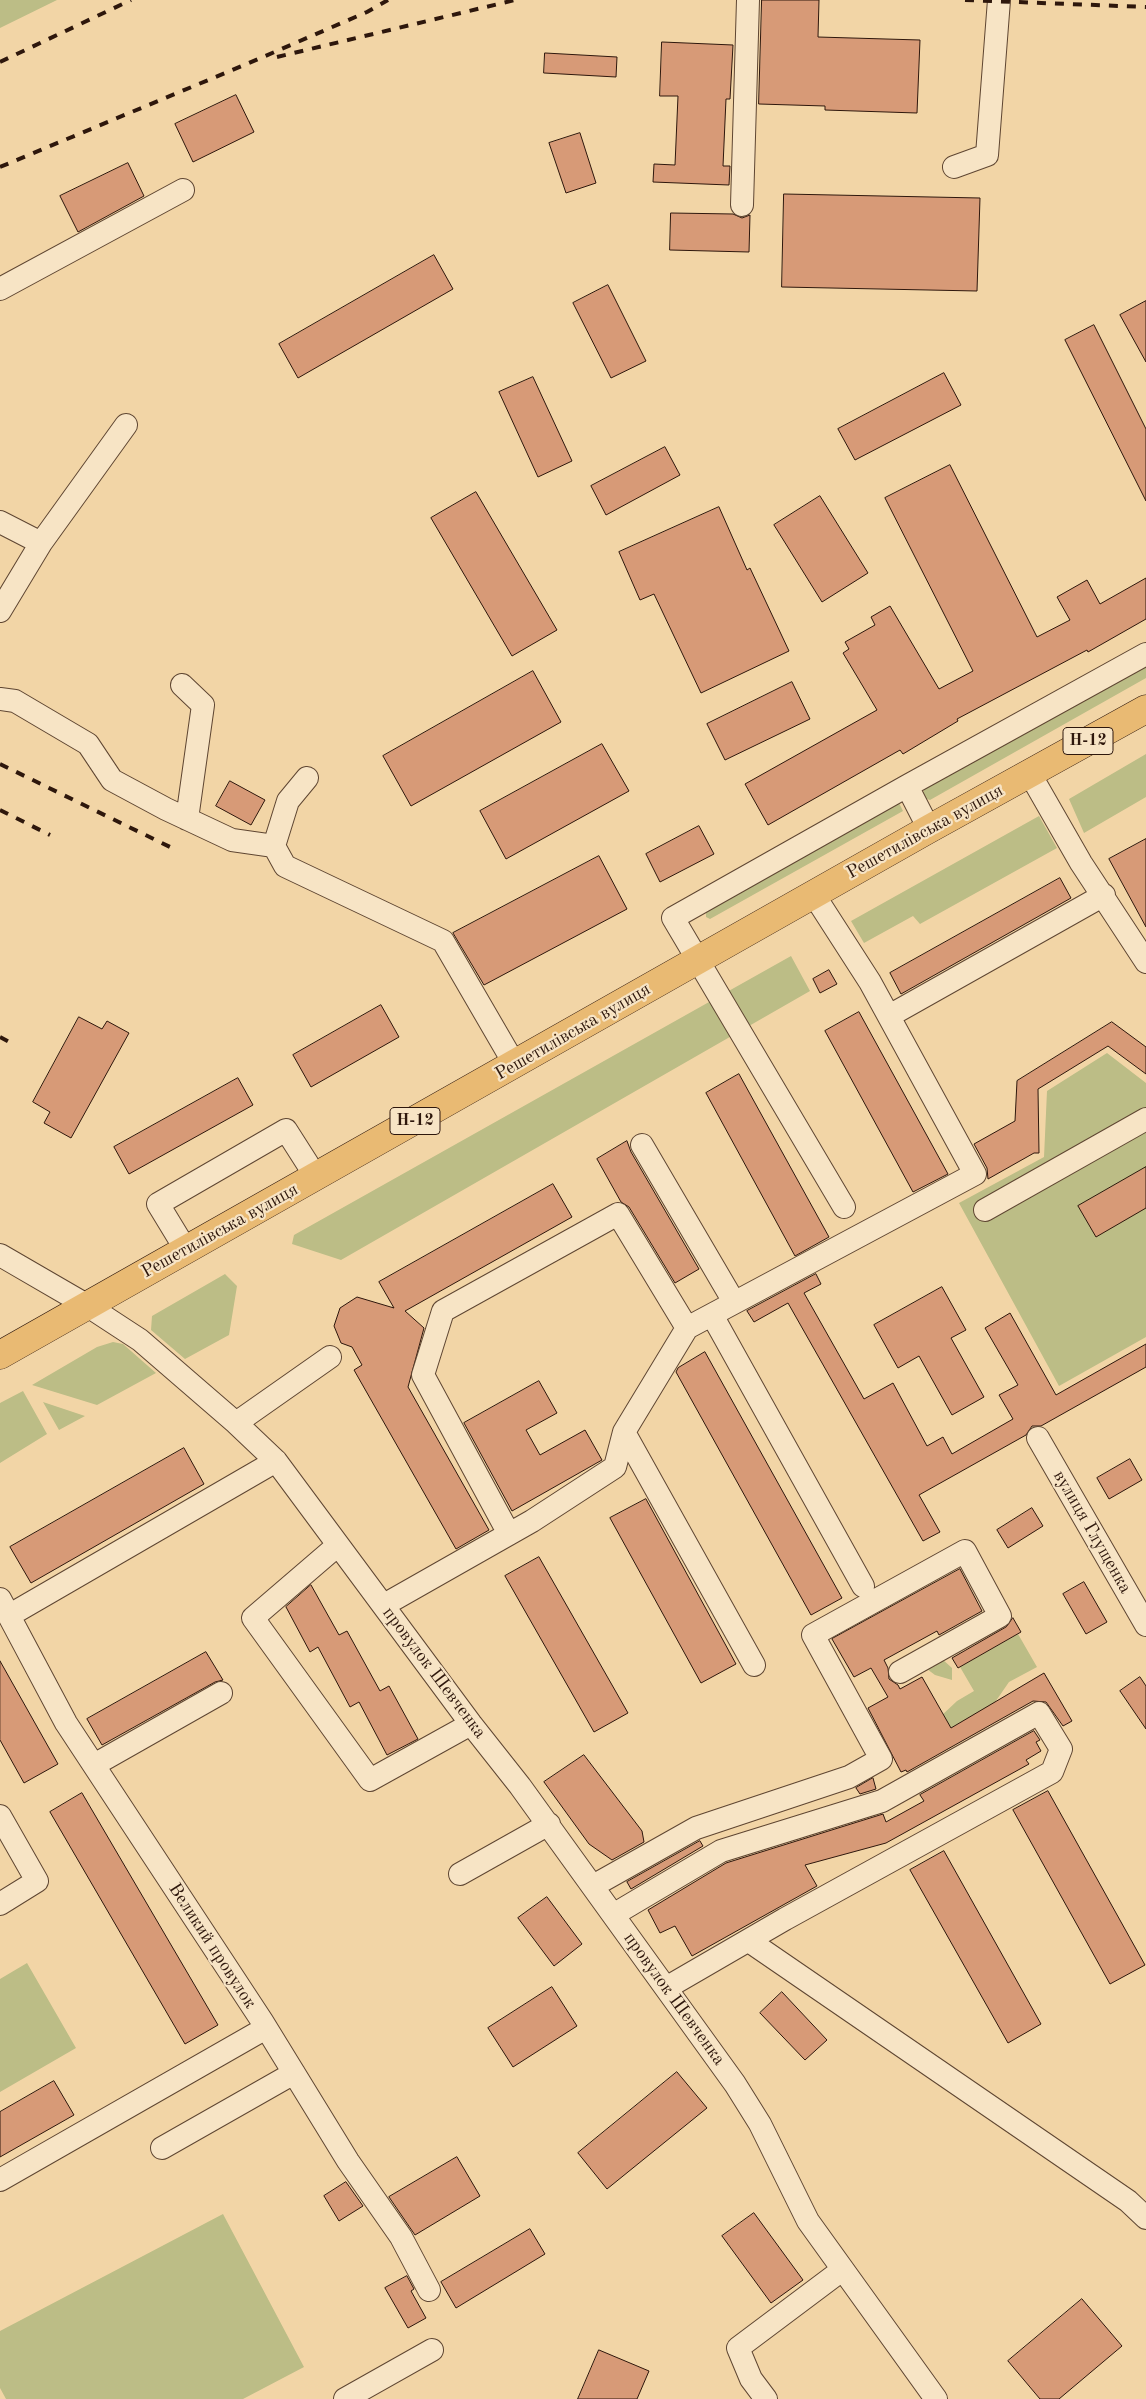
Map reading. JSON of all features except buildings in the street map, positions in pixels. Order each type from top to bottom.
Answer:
[{"type":"main road","name":"Решетилівська вулиця","points":[[0,1355],[929,829],[1146,709]]},
{"type":"street","points":[[742,205],[748,0]]},
{"type":"street","points":[[954,167],[987,155],[999,0]]},
{"type":"street","points":[[0,289],[183,190]]},
{"type":"street","points":[[0,611],[41,543],[126,425]]},
{"type":"street","points":[[0,522],[41,543]]},
{"type":"street","points":[[844,1208],[673,918],[1146,654]]},
{"type":"street","points":[[182,685],[203,705],[187,819]]},
{"type":"street","points":[[0,699],[15,701],[88,744],[112,780],[232,840],[274,846]]},
{"type":"street","points":[[1030,774],[1081,863],[1104,895],[1146,962]]},
{"type":"street","points":[[307,778],[288,801],[274,846],[285,866],[443,940],[514,1065]]},
{"type":"street","points":[[907,786],[929,829]]},
{"type":"street","points":[[384,1606],[509,1534],[614,1467],[624,1432],[687,1328],[975,1174],[890,1016],[814,895]]},
{"type":"street","points":[[890,1016],[1104,895]]},
{"type":"street","points":[[984,1210],[1146,1119]]},
{"type":"street","points":[[186,1250],[158,1204],[286,1130],[316,1177]]},
{"type":"street","points":[[642,1145],[734,1302]]},
{"type":"street","points":[[509,1534],[423,1375],[443,1311],[618,1214],[687,1328]]},
{"type":"street","name":"провулок Шевченка","points":[[0,1255],[88,1306],[140,1340],[236,1423],[276,1461],[471,1724],[549,1824],[735,2084],[760,2124],[808,2222],[936,2399]]},
{"type":"street","points":[[712,1316],[863,1586]]},
{"type":"street","points":[[236,1423],[330,1357]]},
{"type":"street","points":[[624,1432],[754,1665]]},
{"type":"street","name":"вулиця Глущенка","points":[[1038,1438],[1146,1625]]},
{"type":"street","points":[[5,1607],[276,1461]]},
{"type":"street","points":[[338,1545],[254,1618],[370,1780],[471,1724]]},
{"type":"street","points":[[593,1886],[696,1828],[849,1777],[881,1758],[813,1635],[965,1551],[1000,1616],[900,1672]]},
{"type":"street","name":"Великий провулок","points":[[5,1607],[66,1723],[266,2028],[348,2161],[401,2237],[430,2290]]},
{"type":"street","points":[[94,1765],[221,1693]]},
{"type":"street","points":[[614,1914],[721,1850],[882,1800],[1039,1712],[1062,1749],[1052,1772],[666,1988]]},
{"type":"street","points":[[0,1816],[37,1882],[0,1904]]},
{"type":"street","points":[[460,1874],[549,1824]]},
{"type":"street","points":[[749,1941],[1128,2201],[1146,2218]]},
{"type":"street","points":[[0,2180],[266,2028]]},
{"type":"street","points":[[162,2148],[294,2074]]},
{"type":"street","points":[[766,2399],[751,2379],[738,2348],[842,2270]]},
{"type":"street","points":[[345,2399],[432,2350]]},
{"type":"green space","points":[[0,0],[57,0],[0,28]]},
{"type":"green space","points":[[1146,663],[1146,678],[930,800],[921,797],[925,788]]},
{"type":"green space","points":[[1146,754],[1146,797],[1084,833],[1069,799]]},
{"type":"green space","points":[[899,803],[903,811],[710,919],[706,917],[706,909]]},
{"type":"green space","points":[[1039,816],[1057,848],[920,924],[913,916],[864,943],[851,921]]},
{"type":"green space","points":[[791,956],[810,991],[341,1260],[292,1244],[294,1235]]},
{"type":"green space","points":[[1107,1053],[1146,1083],[1146,1337],[1059,1386],[959,1203],[1044,1157],[1047,1091]]},
{"type":"green space","points":[[225,1274],[237,1286],[229,1335],[185,1359],[151,1330],[152,1316]]},
{"type":"green space","points":[[113,1342],[123,1344],[156,1373],[97,1405],[32,1385],[97,1347]]},
{"type":"green space","points":[[23,1391],[47,1434],[0,1463],[0,1403]]},
{"type":"green space","points":[[43,1402],[85,1416],[59,1430]]},
{"type":"green space","points":[[1018,1634],[1037,1667],[1009,1682],[991,1708],[947,1730],[940,1717],[957,1701],[974,1691],[960,1667]]},
{"type":"green space","points":[[941,1658],[952,1668],[952,1680],[935,1675],[923,1666]]},
{"type":"green space","points":[[27,1963],[76,2048],[0,2092],[0,1979]]},
{"type":"green space","points":[[223,2214],[304,2367],[243,2399],[6,2399],[0,2388],[0,2331]]},
{"type":"railway","points":[[0,62],[131,0]]},
{"type":"railway","points":[[0,167],[249,63],[367,12],[388,0]]},
{"type":"railway","points":[[277,57],[515,0]]},
{"type":"railway","points":[[965,0],[1146,7]]},
{"type":"railway","points":[[0,764],[170,847]]},
{"type":"railway","points":[[0,810],[50,835]]},
{"type":"railway","points":[[0,1037],[11,1043]]}]
